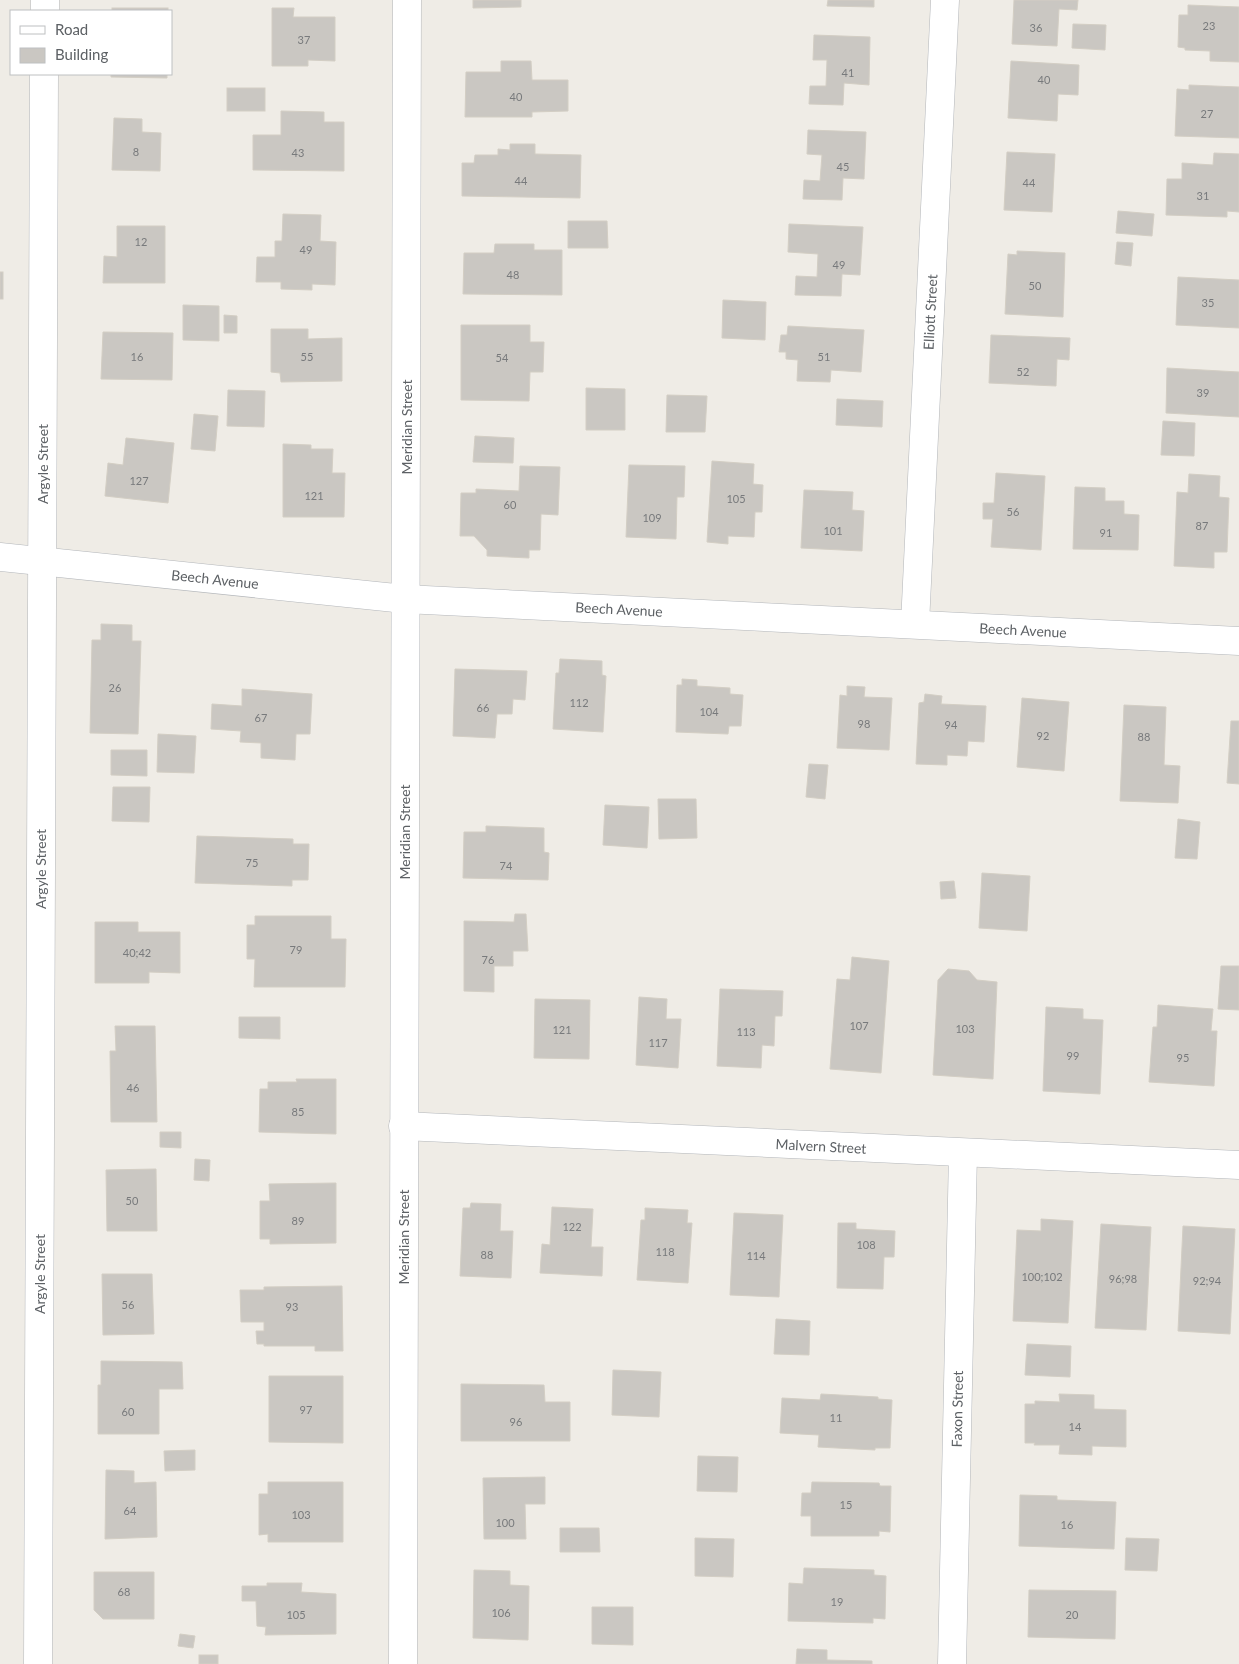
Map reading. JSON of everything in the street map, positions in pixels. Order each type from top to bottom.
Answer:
[{"type":"street","name":"Meridian Street","points":[[402,1664],[408,0]]},
{"type":"street","name":"Elliott Street","points":[[915,624],[945,0]]},
{"type":"street","name":"Argyle Street","points":[[38,1664],[44,75]]},
{"type":"street","name":"Beech Avenue","points":[[0,557],[405,599],[1239,641]]},
{"type":"street","name":"Malvern Street","points":[[403,1126],[1239,1165]]},
{"type":"street","name":"Faxon Street","points":[[952,1664],[962,1153]]},
{"type":"building","points":[[473,0],[521,0],[521,7],[473,8]]},
{"type":"building","points":[[828,0],[874,0],[874,7],[827,6]]},
{"type":"building","points":[[1014,0],[1078,0],[1077,10],[1059,9],[1057,46],[1012,44]]},
{"type":"building","points":[[1188,5],[1239,7],[1239,62],[1210,61],[1210,51],[1185,50],[1185,48],[1178,47],[1179,15],[1188,15]]},
{"type":"building","points":[[112,8],[168,8],[168,10],[112,10]]},
{"type":"building","points":[[272,8],[294,8],[293,17],[335,17],[335,61],[308,60],[308,66],[272,66]]},
{"type":"building","points":[[1073,24],[1106,25],[1105,50],[1072,48]]},
{"type":"building","points":[[814,35],[870,37],[869,85],[844,83],[843,105],[809,104],[810,86],[826,86],[827,60],[813,60]]},
{"type":"building","points":[[501,61],[531,61],[532,80],[568,80],[568,111],[532,112],[532,117],[465,117],[466,72],[501,72]]},
{"type":"building","points":[[1011,61],[1079,65],[1078,95],[1058,94],[1057,121],[1008,118]]},
{"type":"building","points":[[111,75],[167,75],[167,78],[111,77]]},
{"type":"building","points":[[1189,85],[1239,87],[1239,138],[1175,136],[1177,89],[1189,90]]},
{"type":"building","points":[[227,88],[265,88],[265,111],[227,111]]},
{"type":"building","points":[[281,111],[324,112],[324,122],[344,122],[344,171],[253,170],[253,135],[281,135]]},
{"type":"building","points":[[114,118],[142,119],[142,132],[161,133],[160,171],[112,170]]},
{"type":"building","points":[[808,130],[866,132],[864,179],[843,178],[842,200],[803,199],[804,180],[820,181],[822,155],[807,154]]},
{"type":"building","points":[[510,144],[535,144],[535,154],[581,155],[580,198],[462,196],[462,163],[474,163],[475,155],[498,155],[498,149],[510,150]]},
{"type":"building","points":[[1007,152],[1055,154],[1052,212],[1004,210]]},
{"type":"building","points":[[1214,153],[1239,154],[1239,212],[1227,211],[1227,217],[1166,215],[1167,179],[1182,179],[1182,163],[1213,165]]},
{"type":"building","points":[[1118,211],[1154,214],[1152,236],[1116,233]]},
{"type":"building","points":[[283,214],[321,215],[320,241],[336,242],[335,285],[312,284],[312,290],[281,289],[281,282],[256,282],[257,257],[275,257],[275,241],[282,241]]},
{"type":"building","points":[[568,221],[607,221],[608,248],[568,248]]},
{"type":"building","points":[[789,224],[863,227],[860,275],[842,274],[841,296],[795,295],[796,276],[817,277],[818,254],[788,252]]},
{"type":"building","points":[[117,226],[165,226],[165,283],[103,283],[104,256],[117,257]]},
{"type":"building","points":[[1117,242],[1133,243],[1131,266],[1115,264]]},
{"type":"building","points":[[495,244],[534,244],[534,250],[562,250],[562,295],[463,294],[464,253],[494,253]]},
{"type":"building","points":[[1017,251],[1065,253],[1063,317],[1005,314],[1008,254],[1017,255]]},
{"type":"building","points":[[0,272],[3,272],[3,299],[0,299]]},
{"type":"building","points":[[1178,277],[1239,280],[1239,328],[1176,325]]},
{"type":"building","points":[[723,300],[766,302],[765,340],[722,338]]},
{"type":"building","points":[[183,305],[219,306],[219,341],[183,340]]},
{"type":"building","points":[[224,315],[237,316],[237,333],[224,333]]},
{"type":"building","points":[[461,325],[530,325],[530,342],[544,342],[543,372],[530,372],[529,401],[461,400]]},
{"type":"building","points":[[788,326],[864,330],[861,372],[831,370],[830,382],[797,381],[798,360],[786,359],[786,352],[779,352],[781,335],[787,335]]},
{"type":"building","points":[[271,329],[308,329],[308,339],[342,338],[342,381],[281,382],[280,373],[271,372]]},
{"type":"building","points":[[103,332],[173,333],[172,380],[101,379]]},
{"type":"building","points":[[991,335],[1070,338],[1069,360],[1057,359],[1056,386],[989,383]]},
{"type":"building","points":[[1167,368],[1239,372],[1239,417],[1166,413]]},
{"type":"building","points":[[586,388],[625,389],[625,430],[586,430]]},
{"type":"building","points":[[228,390],[265,391],[264,427],[227,426]]},
{"type":"building","points":[[667,395],[707,396],[705,432],[666,432]]},
{"type":"building","points":[[837,399],[883,401],[882,427],[836,425]]},
{"type":"building","points":[[194,414],[218,416],[215,451],[191,449]]},
{"type":"building","points":[[1163,421],[1195,423],[1194,456],[1161,455]]},
{"type":"building","points":[[475,436],[514,438],[513,463],[473,462]]},
{"type":"building","points":[[126,438],[174,443],[168,503],[105,496],[108,463],[123,465]]},
{"type":"building","points":[[283,444],[311,445],[311,449],[333,449],[332,473],[345,473],[344,517],[283,517]]},
{"type":"building","points":[[712,461],[754,464],[753,484],[763,485],[762,512],[755,512],[754,537],[728,536],[728,544],[707,542]]},
{"type":"building","points":[[629,465],[685,466],[684,497],[677,497],[676,539],[626,537]]},
{"type":"building","points":[[520,466],[560,467],[558,515],[541,514],[540,550],[529,550],[529,558],[487,556],[487,550],[474,536],[460,536],[461,493],[476,493],[476,489],[519,491]]},
{"type":"building","points":[[996,473],[1045,476],[1041,550],[991,547],[993,519],[983,519],[983,503],[994,503]]},
{"type":"building","points":[[1189,474],[1220,476],[1219,497],[1229,498],[1227,552],[1214,552],[1214,568],[1174,566],[1177,492],[1188,493]]},
{"type":"building","points":[[1075,487],[1105,488],[1105,501],[1124,501],[1124,514],[1139,515],[1138,550],[1073,549]]},
{"type":"building","points":[[804,490],[853,492],[852,510],[864,511],[862,551],[801,548]]},
{"type":"building","points":[[101,624],[132,625],[132,641],[141,641],[138,734],[90,733],[92,640],[101,640]]},
{"type":"building","points":[[560,659],[602,661],[602,675],[606,676],[603,732],[553,729],[556,673],[559,673]]},
{"type":"building","points":[[455,669],[527,671],[525,700],[513,699],[512,714],[497,714],[495,738],[453,736]]},
{"type":"building","points":[[682,679],[697,680],[697,686],[730,688],[730,694],[743,695],[741,726],[729,726],[728,734],[676,732],[677,685],[682,685]]},
{"type":"building","points":[[847,686],[865,687],[864,697],[892,698],[889,750],[837,748],[840,695],[847,696]]},
{"type":"building","points":[[242,689],[312,694],[310,734],[296,734],[295,760],[261,758],[261,743],[240,742],[241,731],[211,729],[212,704],[242,706]]},
{"type":"building","points":[[925,694],[942,696],[941,704],[986,706],[984,742],[968,741],[967,756],[947,755],[947,765],[916,764],[919,703],[924,702]]},
{"type":"building","points":[[1022,698],[1069,702],[1064,771],[1017,767]]},
{"type":"building","points":[[1124,705],[1166,707],[1164,765],[1180,766],[1178,803],[1120,801]]},
{"type":"building","points":[[1231,721],[1239,721],[1239,784],[1227,783]]},
{"type":"building","points":[[158,734],[196,736],[194,773],[157,772]]},
{"type":"building","points":[[111,750],[147,750],[147,776],[111,775]]},
{"type":"building","points":[[809,764],[828,765],[825,799],[806,797]]},
{"type":"building","points":[[113,787],[150,787],[149,822],[112,821]]},
{"type":"building","points":[[658,799],[696,799],[697,838],[659,839]]},
{"type":"building","points":[[605,805],[649,807],[647,848],[603,845]]},
{"type":"building","points":[[1178,819],[1200,822],[1197,859],[1175,858]]},
{"type":"building","points":[[486,826],[544,828],[544,852],[549,853],[548,880],[463,878],[464,832],[486,832]]},
{"type":"building","points":[[197,836],[293,839],[293,844],[309,844],[308,880],[292,880],[292,886],[195,883]]},
{"type":"building","points":[[982,873],[1030,876],[1027,931],[979,928]]},
{"type":"building","points":[[954,881],[956,898],[941,899],[940,882]]},
{"type":"building","points":[[515,914],[526,914],[528,951],[513,951],[513,966],[494,966],[494,992],[464,991],[464,921],[514,922]]},
{"type":"building","points":[[255,916],[331,916],[331,939],[346,939],[345,987],[254,987],[255,959],[247,959],[247,925],[255,925]]},
{"type":"building","points":[[95,922],[138,922],[138,932],[180,932],[180,973],[149,972],[149,983],[95,983]]},
{"type":"building","points":[[852,957],[889,961],[881,1073],[830,1069],[837,979],[850,980]]},
{"type":"building","points":[[1221,966],[1239,966],[1239,1010],[1218,1009]]},
{"type":"building","points":[[948,969],[969,971],[977,980],[997,982],[993,1079],[933,1075],[938,980]]},
{"type":"building","points":[[720,989],[783,991],[782,1016],[775,1016],[774,1046],[762,1045],[761,1068],[717,1066]]},
{"type":"building","points":[[639,997],[667,999],[666,1019],[681,1019],[678,1068],[636,1065]]},
{"type":"building","points":[[535,999],[590,1000],[589,1059],[534,1058]]},
{"type":"building","points":[[1158,1005],[1213,1009],[1211,1031],[1217,1031],[1214,1086],[1149,1082],[1153,1027],[1157,1027]]},
{"type":"building","points":[[1046,1007],[1083,1009],[1083,1019],[1103,1020],[1100,1094],[1043,1091]]},
{"type":"building","points":[[239,1017],[280,1017],[280,1039],[239,1038]]},
{"type":"building","points":[[115,1026],[155,1026],[157,1122],[111,1122],[110,1051],[116,1051]]},
{"type":"building","points":[[296,1079],[336,1079],[336,1134],[259,1132],[260,1089],[268,1089],[268,1082],[297,1082]]},
{"type":"building","points":[[160,1132],[181,1132],[181,1148],[160,1147]]},
{"type":"building","points":[[195,1159],[210,1160],[209,1181],[194,1180]]},
{"type":"building","points":[[156,1169],[157,1231],[107,1231],[106,1170]]},
{"type":"building","points":[[336,1183],[336,1243],[270,1244],[270,1239],[260,1239],[260,1201],[270,1201],[269,1184]]},
{"type":"building","points":[[471,1203],[501,1204],[500,1231],[513,1231],[511,1278],[460,1276],[463,1208],[470,1208]]},
{"type":"building","points":[[552,1207],[593,1209],[591,1247],[603,1247],[602,1276],[540,1273],[542,1244],[550,1245]]},
{"type":"building","points":[[645,1208],[688,1210],[687,1223],[692,1223],[688,1283],[637,1280],[641,1220],[645,1220]]},
{"type":"building","points":[[734,1213],[783,1215],[779,1297],[730,1295]]},
{"type":"building","points":[[1041,1219],[1073,1221],[1068,1323],[1013,1321],[1017,1230],[1041,1231]]},
{"type":"building","points":[[838,1223],[856,1223],[856,1229],[895,1231],[894,1257],[884,1257],[883,1289],[837,1288]]},
{"type":"building","points":[[1101,1224],[1151,1227],[1146,1330],[1095,1328]]},
{"type":"building","points":[[1183,1226],[1235,1229],[1230,1334],[1178,1331]]},
{"type":"building","points":[[102,1274],[152,1274],[154,1334],[103,1335]]},
{"type":"building","points":[[342,1286],[343,1351],[315,1351],[315,1346],[264,1346],[264,1344],[257,1344],[256,1331],[264,1331],[264,1322],[241,1322],[240,1290],[264,1290],[264,1287]]},
{"type":"building","points":[[776,1319],[810,1321],[809,1355],[774,1354]]},
{"type":"building","points":[[1027,1344],[1071,1346],[1070,1377],[1025,1375]]},
{"type":"building","points":[[101,1361],[182,1362],[183,1389],[159,1389],[159,1434],[98,1434],[98,1385],[101,1385]]},
{"type":"building","points":[[613,1370],[661,1372],[659,1417],[612,1415]]},
{"type":"building","points":[[269,1376],[343,1376],[343,1443],[269,1442]]},
{"type":"building","points":[[461,1384],[544,1385],[545,1402],[570,1402],[570,1441],[461,1441]]},
{"type":"building","points":[[821,1394],[878,1397],[878,1399],[892,1400],[890,1448],[875,1448],[875,1450],[818,1447],[819,1435],[780,1433],[782,1398],[820,1400]]},
{"type":"building","points":[[1059,1394],[1094,1395],[1094,1409],[1126,1410],[1126,1447],[1092,1446],[1092,1455],[1059,1454],[1060,1445],[1025,1443],[1025,1404],[1035,1404],[1035,1401],[1060,1402]]},
{"type":"building","points":[[195,1450],[195,1470],[165,1471],[164,1451]]},
{"type":"building","points":[[698,1456],[738,1457],[737,1492],[697,1491]]},
{"type":"building","points":[[106,1470],[134,1471],[134,1483],[156,1482],[157,1537],[105,1539]]},
{"type":"building","points":[[545,1477],[545,1504],[525,1504],[526,1539],[484,1539],[483,1478]]},
{"type":"building","points":[[268,1482],[343,1482],[343,1542],[268,1542],[268,1534],[259,1535],[259,1494],[268,1494]]},
{"type":"building","points":[[812,1482],[879,1483],[880,1486],[891,1486],[890,1532],[879,1531],[879,1536],[811,1536],[811,1516],[801,1516],[802,1493],[811,1493]]},
{"type":"building","points":[[1020,1495],[1057,1496],[1057,1500],[1116,1502],[1114,1549],[1019,1546]]},
{"type":"building","points":[[560,1528],[599,1528],[600,1552],[560,1552]]},
{"type":"building","points":[[695,1538],[734,1539],[733,1577],[695,1576]]},
{"type":"building","points":[[1126,1538],[1159,1539],[1157,1571],[1125,1570]]},
{"type":"building","points":[[804,1568],[874,1570],[874,1575],[886,1576],[885,1619],[873,1618],[873,1623],[788,1621],[789,1583],[803,1584]]},
{"type":"building","points":[[474,1570],[510,1571],[510,1585],[529,1586],[528,1640],[473,1638]]},
{"type":"building","points":[[94,1572],[154,1572],[154,1619],[103,1619],[94,1610]]},
{"type":"building","points":[[267,1583],[302,1583],[301,1592],[336,1594],[336,1634],[265,1635],[266,1627],[257,1626],[256,1601],[242,1601],[242,1586],[267,1586]]},
{"type":"building","points":[[1029,1590],[1116,1591],[1115,1639],[1028,1637]]},
{"type":"building","points":[[592,1607],[633,1607],[633,1645],[592,1644]]},
{"type":"building","points":[[180,1634],[195,1636],[193,1648],[178,1646]]},
{"type":"building","points":[[797,1649],[827,1650],[827,1660],[872,1661],[872,1664],[796,1664]]},
{"type":"building","points":[[199,1655],[218,1655],[218,1664],[199,1664]]}]
